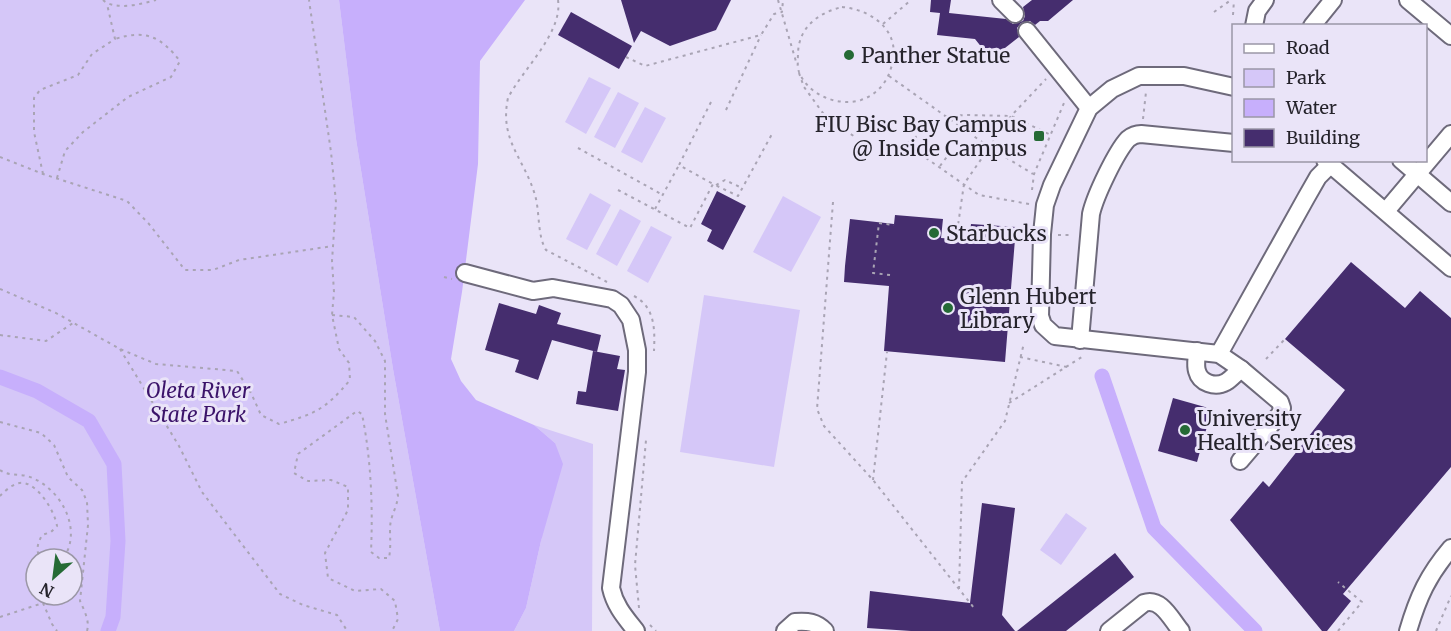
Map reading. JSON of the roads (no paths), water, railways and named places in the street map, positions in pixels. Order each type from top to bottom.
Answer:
[{"type":"street","points":[[1001,0],[1015,14]]},
{"type":"street","points":[[1254,24],[1257,10],[1265,0]]},
{"type":"street","points":[[1314,24],[1333,0]]},
{"type":"street","points":[[1408,0],[1451,36]]},
{"type":"street","points":[[1027,31],[1089,108]]},
{"type":"street","points":[[1232,87],[1184,76],[1139,76],[1112,89],[1089,108],[1052,186],[1046,205],[1042,234],[1040,316],[1049,332],[1085,346],[1219,354],[1241,369],[1280,402],[1282,408],[1280,414],[1240,461]]},
{"type":"street","points":[[1085,346],[1088,236],[1095,200],[1128,140],[1134,135],[1142,134],[1232,143]]},
{"type":"street","points":[[1386,211],[1451,134]]},
{"type":"street","points":[[1403,162],[1451,203]]},
{"type":"street","points":[[1219,354],[1328,163],[1451,268]]},
{"type":"street","points":[[465,273],[533,291],[553,288],[612,299],[621,305],[631,320],[637,350],[637,372],[612,588],[614,600],[636,631]]},
{"type":"street","points":[[1197,351],[1198,374],[1202,380],[1210,384],[1219,385],[1226,382],[1241,369]]},
{"type":"street","points":[[1408,631],[1424,585],[1451,548]]},
{"type":"street","points":[[1108,631],[1144,603],[1150,601],[1160,605],[1181,631]]},
{"type":"street","points":[[785,631],[795,621],[805,621],[814,622],[825,631]]},
{"type":"water","points":[[339,0],[525,0],[480,61],[478,164],[451,359],[461,381],[476,400],[534,425],[555,443],[563,464],[541,541],[526,608],[514,631],[440,631],[393,369],[356,139]]},
{"type":"waterway","points":[[1102,376],[1154,528],[1255,631]]},
{"type":"waterway","points":[[0,377],[37,391],[89,421],[114,464],[118,541],[113,617],[108,631]]},
{"type":"place","name":"Panther Statue","points":[[849,55]]},
{"type":"place","name":"FIU Bisc Bay Campus @ Inside Campus","points":[[1039,136]]},
{"type":"place","name":"Starbucks","points":[[934,233]]},
{"type":"place","name":"Glenn Hubert Library","points":[[948,308]]},
{"type":"place","name":"University Health Services","points":[[1185,430]]},
{"type":"park label","name":"Oleta River State Park","points":[[198,402]]}]
